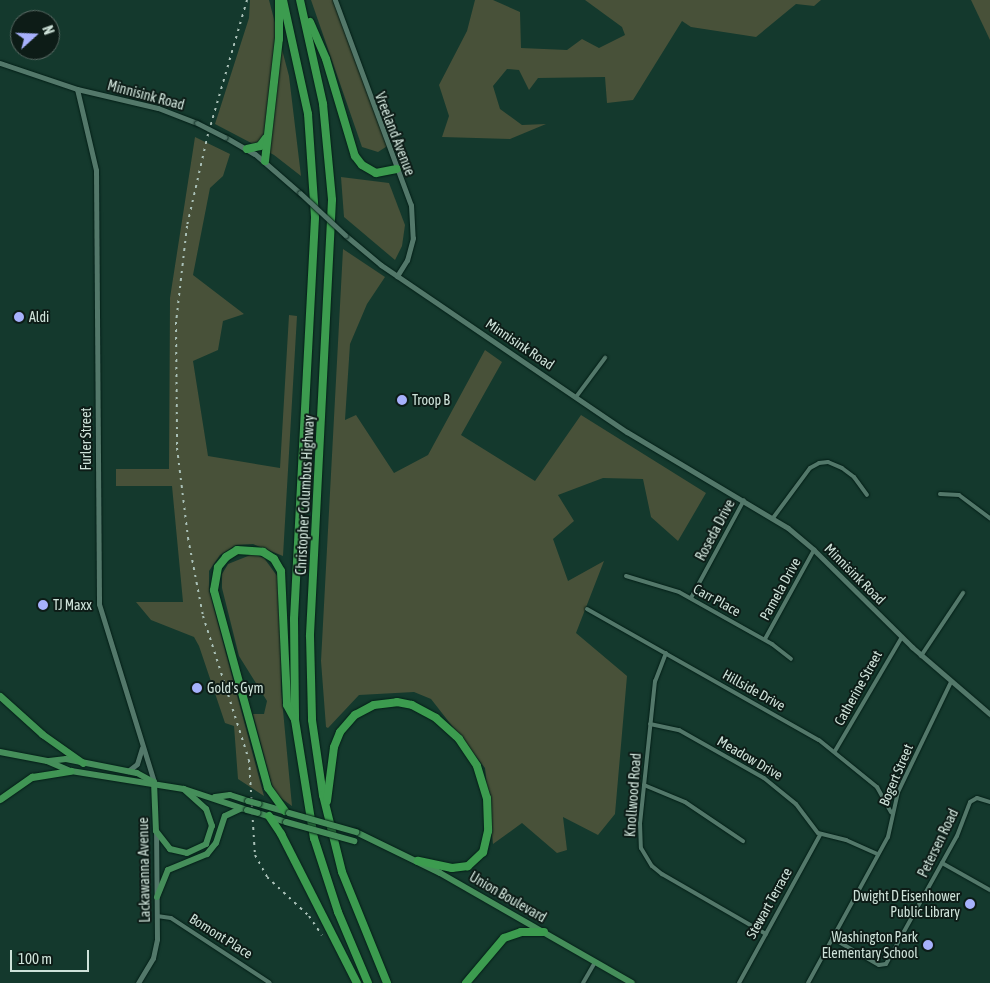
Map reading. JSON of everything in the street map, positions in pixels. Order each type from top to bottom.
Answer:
[{"type":"highway","points":[[264,161],[279,39],[278,0]]},
{"type":"highway","name":"Christopher Columbus Highway","points":[[283,0],[307,109],[315,218],[294,619],[295,720],[314,838],[338,912],[368,983]]},
{"type":"highway","points":[[300,0],[326,59],[355,156],[362,165],[376,173],[397,169]]},
{"type":"highway","name":"Christopher Columbus Highway","points":[[300,0],[324,104],[332,200],[310,654],[312,720],[326,808],[351,899],[387,983]]},
{"type":"highway","points":[[247,149],[263,144],[268,132]]},
{"type":"highway","points":[[287,812],[268,788],[214,590],[218,567],[226,557],[237,550],[264,552],[274,559],[281,571],[287,705],[295,720]]},
{"type":"highway","points":[[0,696],[42,734],[83,762]]},
{"type":"highway","points":[[326,808],[334,747],[350,720],[368,708],[389,702],[412,705],[428,712],[452,731],[477,766],[487,798],[488,831],[483,852],[468,866],[452,868],[418,861]]},
{"type":"highway","points":[[0,798],[32,777],[71,771]]},
{"type":"highway","points":[[269,816],[281,834],[357,983]]},
{"type":"highway","points":[[466,983],[504,938],[515,933],[544,932]]},
{"type":"main road","name":"Union Boulevard","points":[[0,752],[47,761],[83,762],[126,771],[154,782],[215,797],[244,809],[286,822],[354,841],[367,840]]},
{"type":"main road","name":"Union Boulevard","points":[[47,761],[71,771],[135,783],[154,782]]},
{"type":"main road","name":"Lackawanna Avenue","points":[[154,782],[156,830]]},
{"type":"main road","points":[[156,830],[168,847],[181,853],[196,852],[209,839],[212,826],[210,816],[184,788]]},
{"type":"main road","name":"Union Boulevard","points":[[215,797],[230,796],[356,832],[367,840],[418,861],[632,983]]},
{"type":"main road","points":[[157,897],[168,870],[207,854],[216,843],[224,816],[244,809]]},
{"type":"street","name":"Vreeland Avenue","points":[[335,0],[411,206],[414,227],[410,249],[397,276]]},
{"type":"street","name":"Minnisink Road","points":[[0,63],[77,89],[158,108],[197,122],[247,149],[264,161],[345,235],[397,276],[649,446],[773,518],[814,550],[921,656],[990,714]]},
{"type":"street","name":"Furler Street","points":[[77,89],[96,170],[99,604],[154,782]]},
{"type":"street","points":[[576,397],[605,358]]},
{"type":"street","points":[[773,518],[810,468],[819,463],[828,462],[842,468],[857,481],[867,495]]},
{"type":"street","points":[[940,494],[959,495],[990,518]]},
{"type":"street","name":"Roseda Drive","points":[[692,598],[744,500]]},
{"type":"street","name":"Pamela Drive","points":[[765,640],[814,550]]},
{"type":"street","name":"Carr Place","points":[[626,576],[662,584],[692,598],[765,640],[791,659]]},
{"type":"street","points":[[921,656],[962,593]]},
{"type":"street","name":"Hillside Drive","points":[[588,609],[835,751],[877,787],[891,812]]},
{"type":"street","name":"Catherine Street","points":[[835,751],[902,637]]},
{"type":"street","name":"Knollwood Road","points":[[666,653],[656,680],[650,724],[639,835],[642,848],[652,866],[766,934]]},
{"type":"street","name":"Bogert Street","points":[[808,983],[890,832],[891,812],[951,682]]},
{"type":"street","name":"Meadow Drive","points":[[650,724],[679,730],[764,778],[796,804],[820,834]]},
{"type":"street","points":[[126,771],[137,764],[142,747]]},
{"type":"street","points":[[644,785],[685,802],[744,841]]},
{"type":"street","name":"Petersen Road","points":[[832,938],[879,965],[886,964],[960,829],[970,802],[977,798],[990,802]]},
{"type":"street","name":"Lackawanna Avenue","points":[[138,983],[155,950],[157,916],[156,830]]},
{"type":"street","points":[[820,834],[846,840],[878,854]]},
{"type":"street","name":"Stewart Terrace","points":[[739,983],[820,834]]},
{"type":"street","points":[[942,863],[990,890]]},
{"type":"street","name":"Bomont Place","points":[[157,916],[171,918],[270,983]]},
{"type":"street","points":[[583,983],[595,962]]},
{"type":"green space","points":[[250,0],[269,0],[289,76],[301,176],[274,155],[215,124],[249,18]]},
{"type":"green space","points":[[311,0],[336,0],[389,145],[378,152],[362,147]]},
{"type":"green space","points":[[475,0],[493,0],[520,12],[521,48],[567,50],[582,39],[599,48],[625,35],[622,27],[585,0],[821,0],[814,6],[796,4],[756,37],[691,27],[682,21],[633,100],[607,103],[605,77],[538,78],[529,90],[519,70],[507,69],[493,86],[500,109],[522,125],[546,124],[510,139],[442,137],[449,116],[439,85],[467,31]]},
{"type":"green space","points":[[971,0],[990,0],[990,40]]},
{"type":"green space","points":[[195,137],[230,154],[223,176],[210,188],[193,275],[244,314],[223,321],[218,350],[193,361],[208,456],[280,468],[289,315],[297,316],[283,556],[253,544],[236,545],[220,555],[209,571],[209,590],[264,796],[238,779],[234,726],[225,723],[199,646],[194,637],[151,620],[136,602],[183,602],[172,486],[116,486],[116,469],[169,469],[170,298]]},
{"type":"green space","points":[[341,177],[389,183],[405,225],[402,246],[395,260],[344,217]]},
{"type":"green space","points":[[343,249],[385,277],[367,304],[350,344],[345,420],[356,415],[394,473],[428,455],[485,350],[502,362],[461,435],[535,481],[581,415],[706,493],[678,541],[651,517],[643,479],[603,478],[558,495],[574,521],[553,539],[568,581],[604,561],[576,633],[627,676],[615,814],[598,835],[563,817],[567,850],[557,853],[522,823],[493,844],[485,768],[431,699],[414,692],[359,695],[328,728],[326,727],[321,661]]},
{"type":"green space","points":[[253,554],[264,558],[280,580],[281,689],[292,806],[278,796],[272,785],[253,714],[264,714],[267,701],[239,656],[222,588],[222,574],[228,564]]},
{"type":"railway","points":[[247,0],[208,134],[187,226],[176,322],[177,448],[188,538],[203,616],[249,760],[255,855],[267,877],[309,916],[322,935]]},
{"type":"place","name":"Aldi","points":[[19,317]]},
{"type":"place","name":"Troop B","points":[[402,400]]},
{"type":"place","name":"TJ Maxx","points":[[43,605]]},
{"type":"place","name":"Gold's Gym","points":[[197,688]]},
{"type":"place","name":"Dwight D Eisenhower Public Library","points":[[970,904]]},
{"type":"place","name":"Washington Park Elementary School","points":[[928,945]]}]
